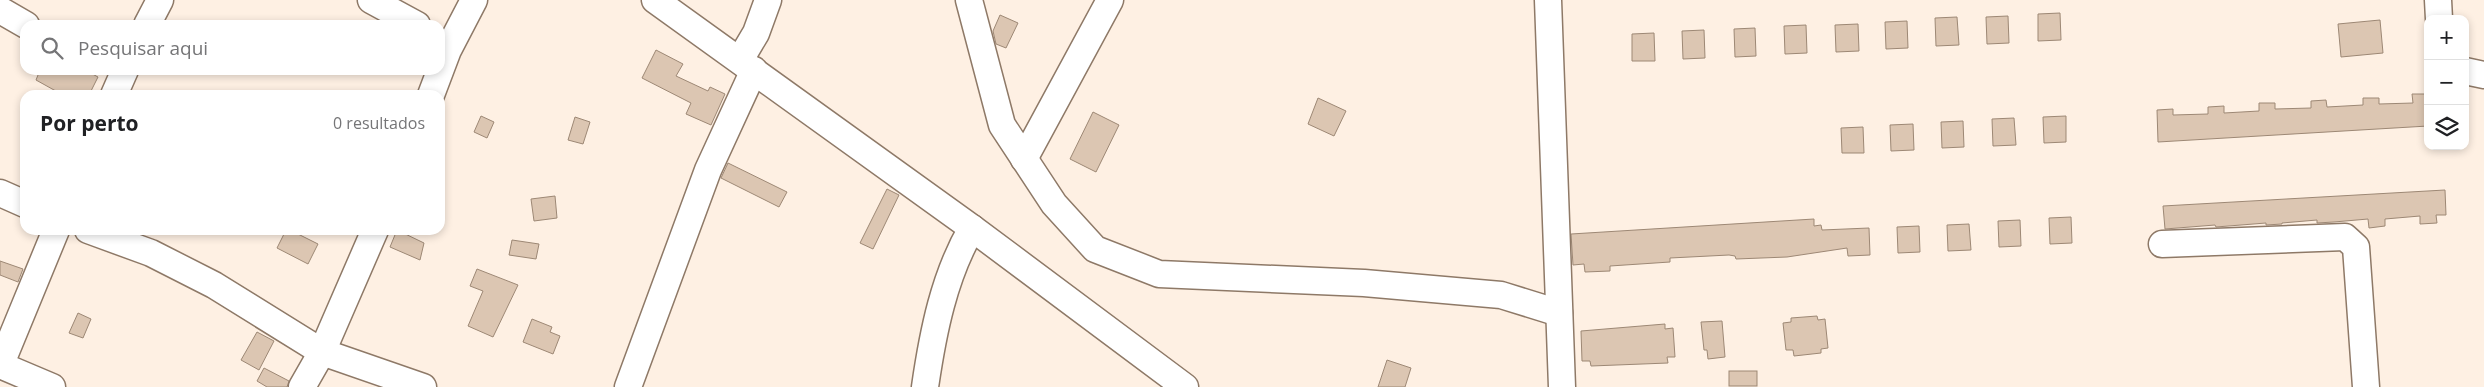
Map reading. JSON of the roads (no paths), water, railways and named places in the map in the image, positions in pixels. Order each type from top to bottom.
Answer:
[{"type":"street","points":[[150,20],[160,0]]},
{"type":"street","points":[[370,0],[408,20]]},
{"type":"street","points":[[447,39],[474,0]]},
{"type":"street","points":[[655,0],[972,228],[1185,387]]},
{"type":"street","points":[[628,387],[747,65],[768,0]]},
{"type":"street","points":[[969,0],[1002,126],[1054,204],[1095,250],[1159,274],[1364,283],[1500,295],[1559,313]]},
{"type":"street","points":[[1024,159],[1110,0]]},
{"type":"street","points":[[1548,0],[1562,387]]},
{"type":"street","points":[[2438,0],[2440,15]]},
{"type":"street","points":[[0,10],[20,22]]},
{"type":"street","points":[[2469,72],[2484,74]]},
{"type":"street","points":[[116,90],[122,75]]},
{"type":"street","points":[[432,90],[437,75]]},
{"type":"street","points":[[0,193],[20,202]]},
{"type":"street","points":[[925,387],[938,317],[950,275],[958,253],[972,228]]},
{"type":"street","points":[[52,387],[0,365],[54,235]]},
{"type":"street","points":[[102,235],[151,253],[206,281],[322,352],[423,387]]},
{"type":"street","points":[[302,387],[322,352],[373,235]]},
{"type":"street","points":[[2162,244],[2345,236],[2356,247],[2366,387]]}]
